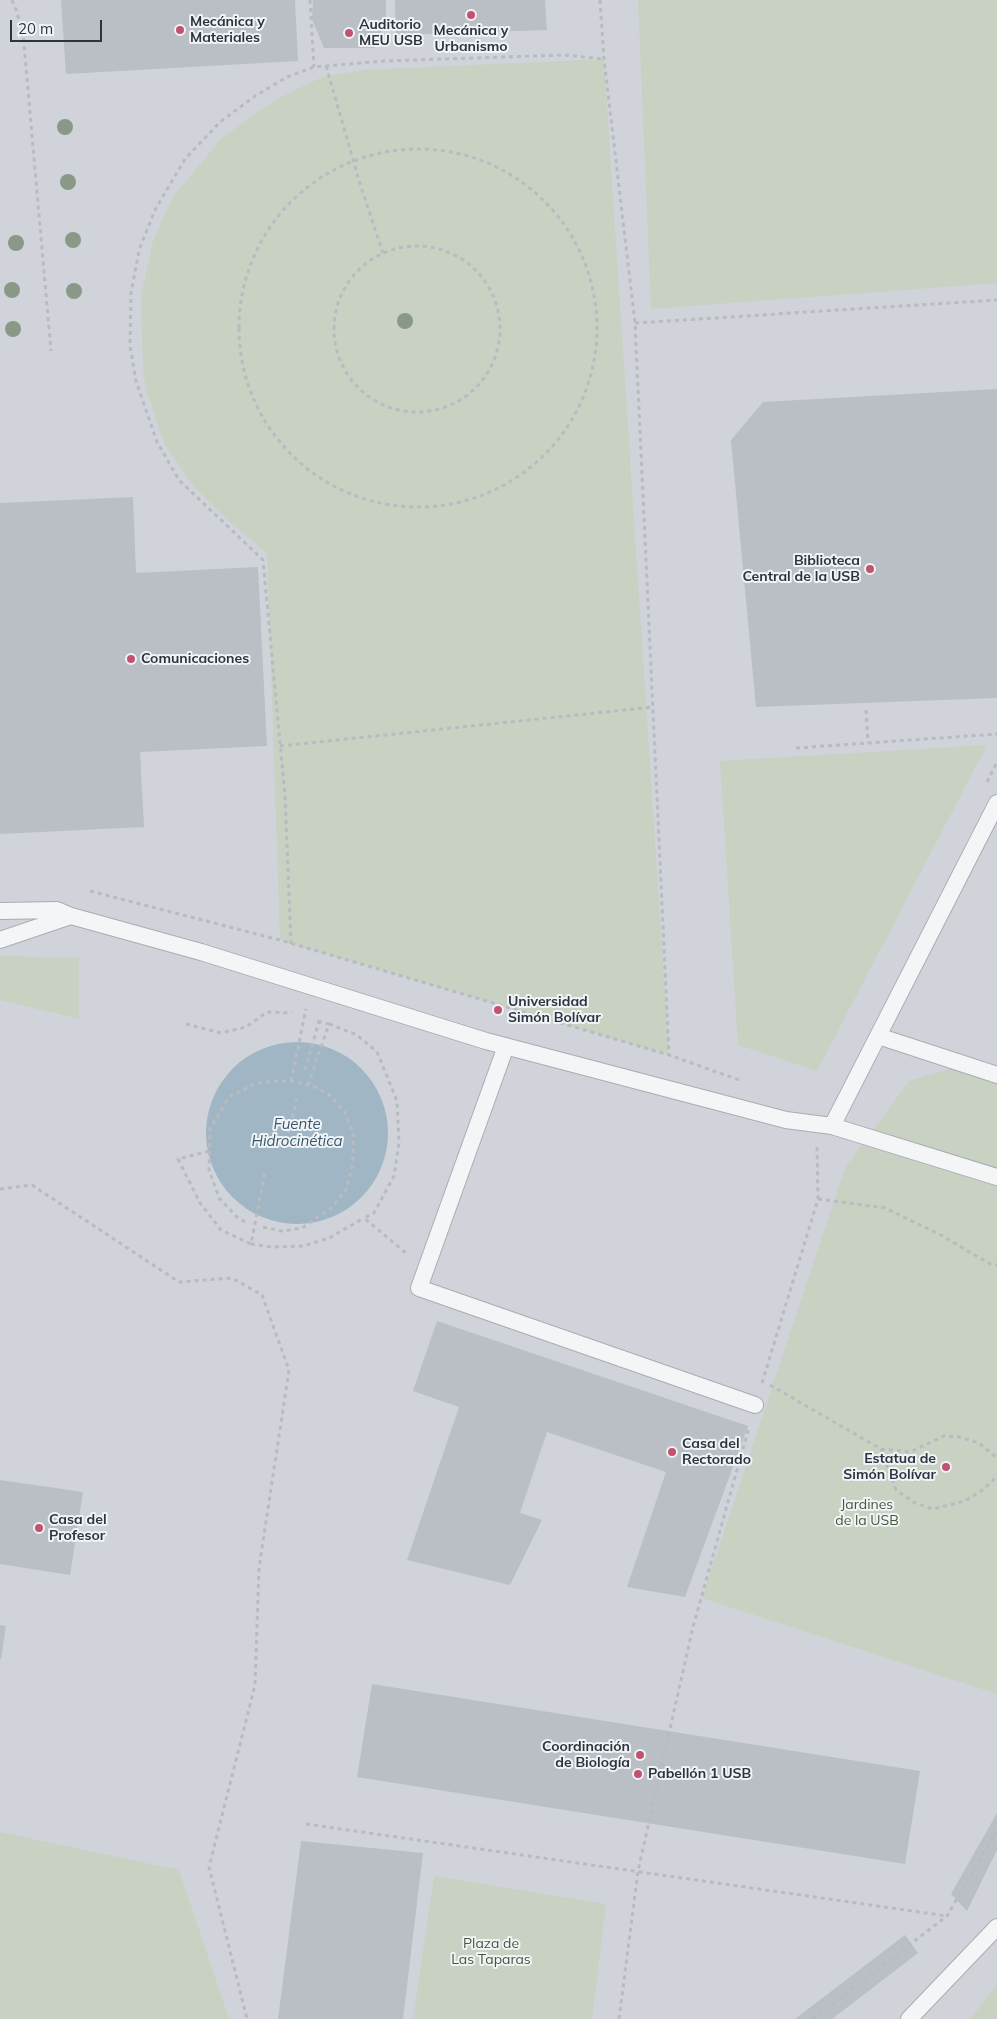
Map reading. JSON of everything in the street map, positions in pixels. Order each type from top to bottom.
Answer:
[{"type":"lane","points":[[824,1125],[878,1036],[997,803]]},
{"type":"lane","points":[[0,911],[57,910],[71,916],[201,952],[506,1046],[786,1120],[824,1125],[997,1178]]},
{"type":"lane","points":[[0,940],[71,916]]},
{"type":"lane","points":[[878,1036],[997,1075]]},
{"type":"lane","points":[[506,1046],[418,1288],[755,1405]]},
{"type":"lane","points":[[909,2019],[997,1927]]},
{"type":"path","points":[[12,0],[22,33],[51,351]]},
{"type":"path","points":[[310,0],[314,68]]},
{"type":"path","points":[[600,0],[604,59],[635,323],[669,1055]]},
{"type":"path","points":[[291,944],[285,796],[262,560],[179,480],[157,442],[136,381],[130,346],[131,293],[139,250],[155,210],[184,159],[220,122],[255,96],[287,77],[326,66],[384,61],[565,55],[604,59]]},
{"type":"path","points":[[326,66],[383,253]]},
{"type":"path","points":[[442,149],[496,166],[544,198],[578,243],[597,297],[598,354],[581,408],[544,458],[493,492],[433,508],[371,503],[315,477],[271,434],[244,378],[237,316],[252,257],[286,205],[330,170],[354,162],[385,151],[442,149]]},
{"type":"path","points":[[408,246],[435,247],[459,257],[479,273],[494,295],[501,320],[500,346],[490,371],[473,391],[451,405],[423,412],[394,409],[368,396],[348,376],[336,349],[334,321],[342,293],[359,269],[383,253],[408,246]]},
{"type":"path","points":[[635,323],[997,300]]},
{"type":"path","points":[[280,746],[653,708]]},
{"type":"path","points":[[866,710],[868,743]]},
{"type":"path","points":[[796,748],[997,734]]},
{"type":"path","points":[[984,787],[997,762]]},
{"type":"path","points":[[90,892],[291,944],[669,1055],[751,1085]]},
{"type":"path","points":[[291,1080],[308,1001]]},
{"type":"path","points":[[186,1024],[221,1033],[246,1027],[267,1012],[292,1013]]},
{"type":"path","points":[[209,1151],[178,1159],[200,1202],[221,1230],[251,1244],[271,1247],[303,1246],[329,1238],[374,1213],[394,1176],[399,1142],[397,1101],[377,1052],[357,1035],[318,1021],[305,1070]]},
{"type":"path","points":[[308,1085],[329,1024]]},
{"type":"path","points":[[245,1222],[237,1217],[219,1198],[209,1170],[210,1129],[229,1097],[254,1084],[273,1080],[291,1080],[318,1088],[331,1096],[344,1112],[354,1136],[352,1168],[346,1190],[331,1208],[302,1228],[282,1231],[262,1227]]},
{"type":"path","points":[[288,1133],[297,1099]]},
{"type":"path","points":[[619,2019],[638,1872],[693,1627],[762,1381],[818,1199],[824,1125]]},
{"type":"path","points":[[251,1244],[265,1172]]},
{"type":"path","points":[[0,1189],[32,1185],[178,1282],[232,1278],[262,1294],[289,1370],[259,1568],[255,1685],[209,1867],[247,2019]]},
{"type":"path","points":[[818,1199],[885,1208],[939,1234],[990,1264],[997,1265]]},
{"type":"path","points":[[364,1218],[403,1251],[428,1262]]},
{"type":"path","points":[[762,1381],[797,1399],[881,1449],[910,1452],[944,1436],[960,1437],[979,1443],[997,1458]]},
{"type":"path","points":[[881,1449],[896,1490],[915,1503],[933,1509],[965,1501],[984,1489],[997,1476]]},
{"type":"path","points":[[306,1824],[947,1916]]},
{"type":"path","points":[[813,2019],[947,1916],[997,1830]]},
{"type":"shaded area","name":"Universidad Simón Bolívar","points":[[0,0],[997,0],[997,2019],[0,2019]]},
{"type":"green space","points":[[638,0],[997,0],[997,283],[651,309]]},
{"type":"green space","points":[[604,59],[669,1055],[280,940],[267,553],[231,523],[196,489],[185,474],[164,443],[148,395],[143,373],[141,296],[153,241],[173,197],[222,138],[275,100],[322,77],[363,70]]},
{"type":"green space","points":[[987,745],[817,1071],[738,1045],[720,761]]},
{"type":"green space","points":[[0,956],[79,958],[79,1019],[0,1000]]},
{"type":"green space","name":"Jardines de la USB","points":[[973,1062],[997,1070],[997,1694],[702,1598],[845,1168],[909,1081]]},
{"type":"green space","points":[[0,1832],[179,1870],[229,2019],[0,2019]]},
{"type":"green space","name":"Plaza de Las Taparas","points":[[434,1876],[606,1904],[592,2019],[413,2019]]},
{"type":"green space","points":[[997,1985],[997,2019],[970,2019]]},
{"type":"water","name":"Fuente Hidrocinética","points":[[297,1042],[315,1044],[332,1049],[361,1069],[381,1098],[386,1115],[388,1133],[386,1151],[381,1168],[361,1197],[332,1217],[315,1222],[297,1224],[279,1222],[262,1217],[233,1197],[213,1168],[208,1151],[206,1133],[208,1115],[213,1098],[233,1069],[262,1049],[279,1044]]},
{"type":"building","name":"Mecánica y Materiales","points":[[61,0],[295,0],[298,61],[66,74]]},
{"type":"building","name":"Auditorio MEU USB","points":[[313,0],[386,0],[386,19],[375,48],[324,48],[312,19]]},
{"type":"building","name":"Mecánica y Urbanismo","points":[[395,0],[545,0],[547,30],[396,35]]},
{"type":"building","name":"Biblioteca Central de la USB","points":[[997,389],[997,698],[756,707],[731,440],[763,402]]},
{"type":"building","name":"Comunicaciones","points":[[133,497],[136,573],[258,567],[267,746],[140,752],[144,827],[0,834],[0,503]]},
{"type":"building","name":"Casa del Rectorado","points":[[437,1321],[748,1426],[685,1597],[627,1587],[666,1472],[547,1432],[520,1513],[542,1520],[510,1585],[407,1560],[459,1407],[413,1391]]},
{"type":"building","name":"Casa del Profesor","points":[[0,1480],[83,1492],[70,1575],[0,1564]]},
{"type":"building","points":[[0,1625],[6,1626],[1,1659],[0,1659]]},
{"type":"building","name":"Pabellón 1 USB","points":[[372,1684],[920,1771],[905,1864],[357,1777]]},
{"type":"building","points":[[997,1813],[997,1850],[967,1911],[951,1894]]},
{"type":"building","points":[[301,1841],[423,1853],[403,2019],[278,2019]]},
{"type":"building","points":[[905,1935],[918,1953],[832,2019],[795,2019]]},
{"type":"place","name":"Mecánica y Urbanismo","points":[[471,15]]},
{"type":"place","name":"Mecánica y Materiales","points":[[180,30]]},
{"type":"place","name":"Auditorio MEU USB","points":[[349,33]]},
{"type":"place","name":"Biblioteca Central de la USB","points":[[870,569]]},
{"type":"place","name":"Comunicaciones","points":[[131,659]]},
{"type":"place","name":"Universidad Simón Bolívar","points":[[498,1010]]},
{"type":"place","name":"Casa del Rectorado","points":[[672,1452]]},
{"type":"place","name":"Estatua de Simón Bolívar","points":[[946,1467]]},
{"type":"place","name":"Casa del Profesor","points":[[39,1528]]},
{"type":"place","name":"Coordinación de Biología","points":[[640,1755]]},
{"type":"place","name":"Pabellón 1 USB","points":[[638,1774]]}]
